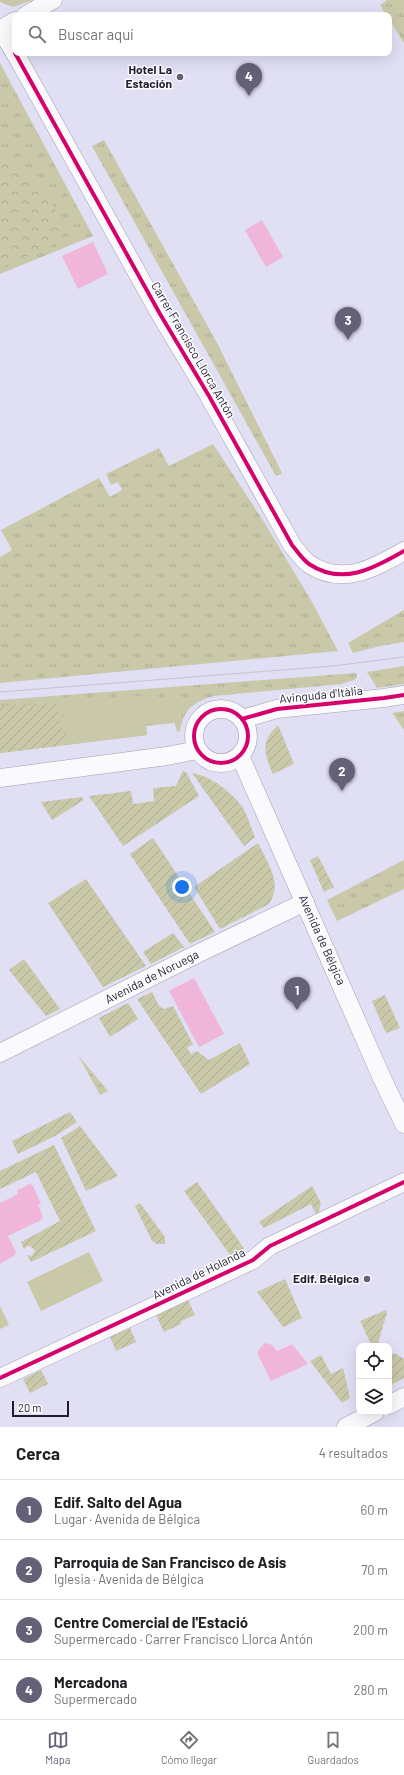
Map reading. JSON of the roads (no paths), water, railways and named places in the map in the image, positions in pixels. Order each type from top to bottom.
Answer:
[{"type":"street","points":[[31,12],[53,0]]},
{"type":"street","name":"Carrer Francisco Llorca Antón","points":[[5,26],[12,45]]},
{"type":"street","name":"Carrer Francisco Llorca Antón","points":[[17,56],[160,314],[209,396],[292,545],[308,563],[325,572],[340,575],[354,574],[375,566],[404,551]]},
{"type":"street","name":"Avinguda d'Itàlia","points":[[242,719],[277,709],[404,695]]},
{"type":"street","points":[[212,710],[231,710],[242,719],[248,731],[248,740],[240,756],[228,762],[215,763],[206,760],[197,750],[193,738],[194,729],[198,720],[204,714],[212,710]]},
{"type":"street","points":[[0,778],[167,756],[197,750]]},
{"type":"street","name":"Avenida de Bélgica","points":[[240,756],[381,1076],[404,1124]]},
{"type":"street","name":"Avenida de Noruega","points":[[0,1053],[193,956],[305,902]]},
{"type":"street","name":"Avenida de Holanda","points":[[0,1378],[253,1260],[270,1246],[404,1182]]},
{"type":"street","points":[[392,1403],[404,1397]]},
{"type":"street","points":[[346,1427],[369,1415]]},
{"type":"tram line","points":[[0,692],[333,666],[404,657]]},
{"type":"place","name":"Hotel La Estación","points":[[180,77]]},
{"type":"place","name":"Mercadona","points":[[249,96]]},
{"type":"place","name":"Centre Comercial de l'Estació","points":[[348,340]]},
{"type":"place","name":"Parroquia de San Francisco de Asís","points":[[342,791]]},
{"type":"place","name":"Edif. Salto del Agua","points":[[297,1010]]},
{"type":"place","name":"Edif. Bélgica","points":[[367,1279]]}]
